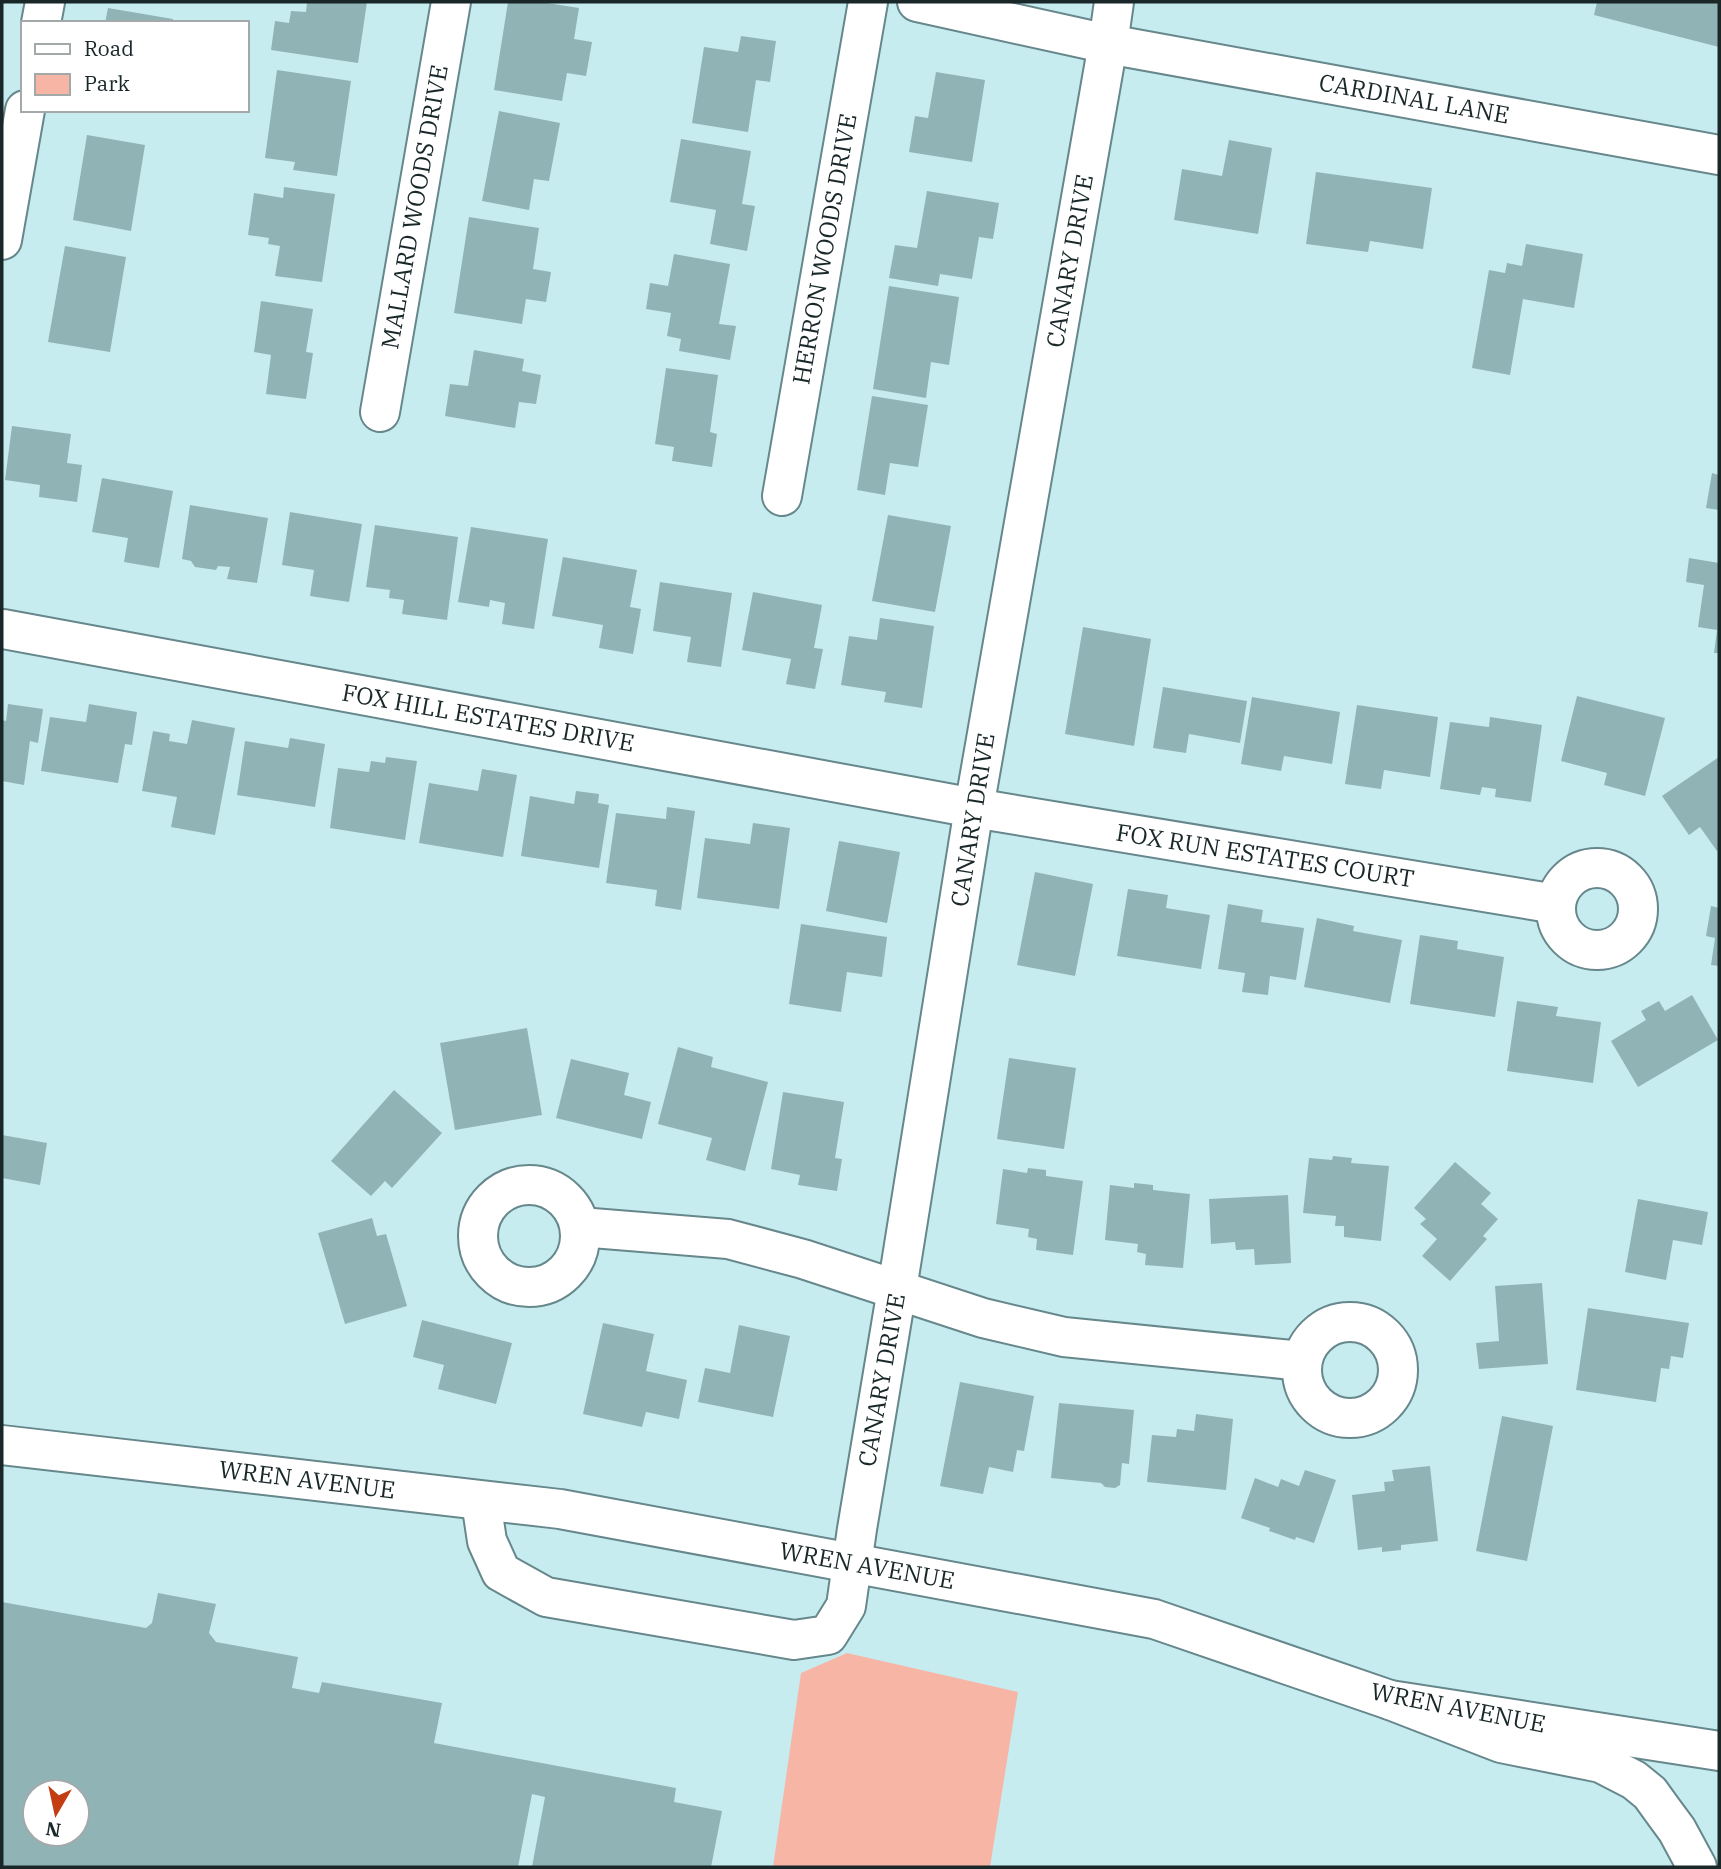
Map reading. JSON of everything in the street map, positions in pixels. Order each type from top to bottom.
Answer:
[{"type":"street","points":[[41,21],[45,2]]},
{"type":"street","name":"MALLARD WOODS DRIVE","points":[[380,412],[451,2]]},
{"type":"street","name":"HERRON WOODS DRIVE","points":[[782,496],[868,2]]},
{"type":"street","name":"CARDINAL LANE","points":[[917,2],[1108,44],[1719,155]]},
{"type":"street","name":"CANARY DRIVE","points":[[481,1500],[487,1541],[500,1572],[546,1597],[794,1640],[828,1635],[846,1606],[974,808],[1114,2]]},
{"type":"street","points":[[2,240],[25,112]]},
{"type":"street","name":"FOX HILL ESTATES DRIVE","points":[[2,621],[974,808]]},
{"type":"street","name":"FOX RUN ESTATES COURT","points":[[974,808],[1556,904]]},
{"type":"street","points":[[580,1227],[728,1239],[803,1259],[983,1318],[1064,1337],[1302,1361]]},
{"type":"street","name":"WREN AVENUE","points":[[2,1445],[560,1510],[1154,1619],[1390,1700],[1719,1751]]},
{"type":"street","points":[[1390,1700],[1501,1742],[1601,1763],[1634,1780],[1657,1802],[1698,1867]]},
{"type":"green space","points":[[847,1653],[1018,1692],[990,1867],[773,1867],[801,1673]]},
{"type":"building","points":[[307,2],[367,2],[358,63],[271,50],[275,21],[289,23],[291,11],[306,12]]},
{"type":"building","points":[[508,2],[541,2],[579,8],[574,39],[592,42],[586,76],[567,73],[562,101],[494,90]]},
{"type":"building","points":[[1597,2],[1719,2],[1719,47],[1594,15]]},
{"type":"building","points":[[108,8],[173,19],[173,21],[105,21]]},
{"type":"building","points":[[741,36],[776,41],[770,82],[756,80],[748,132],[692,123],[704,47],[738,52]]},
{"type":"building","points":[[277,70],[351,81],[337,176],[293,170],[295,162],[265,158]]},
{"type":"building","points":[[936,72],[985,80],[972,162],[909,152],[915,116],[928,118]]},
{"type":"building","points":[[499,111],[560,123],[549,181],[534,179],[529,210],[482,201]]},
{"type":"building","points":[[87,135],[145,145],[131,231],[73,220]]},
{"type":"building","points":[[681,139],[751,151],[742,204],[755,206],[747,251],[710,244],[716,210],[670,202]]},
{"type":"building","points":[[1229,140],[1272,148],[1258,234],[1174,220],[1182,169],[1222,176]]},
{"type":"building","points":[[1316,172],[1432,188],[1423,249],[1370,241],[1368,252],[1306,244]]},
{"type":"building","points":[[284,187],[335,194],[322,282],[275,276],[280,246],[268,244],[269,238],[248,235],[254,193],[283,198]]},
{"type":"building","points":[[927,191],[999,203],[993,239],[979,237],[972,279],[940,274],[938,286],[889,278],[895,245],[917,248]]},
{"type":"building","points":[[469,217],[539,228],[533,269],[551,272],[546,302],[526,299],[522,324],[454,313]]},
{"type":"building","points":[[1526,244],[1583,254],[1574,308],[1523,299],[1510,375],[1472,368],[1489,270],[1505,273],[1507,263],[1522,266]]},
{"type":"building","points":[[65,246],[126,257],[110,352],[48,342]]},
{"type":"building","points":[[674,254],[730,264],[719,324],[736,326],[730,360],[679,351],[681,339],[667,336],[671,313],[646,309],[650,283],[668,286]]},
{"type":"building","points":[[889,286],[959,297],[949,365],[931,362],[926,398],[873,389]]},
{"type":"building","points":[[261,301],[313,309],[306,352],[313,353],[306,399],[266,394],[271,355],[254,352]]},
{"type":"building","points":[[474,350],[524,359],[522,371],[541,375],[536,404],[519,402],[515,428],[445,416],[450,384],[468,386]]},
{"type":"building","points":[[666,368],[718,375],[710,432],[717,434],[712,467],[672,461],[674,447],[655,444]]},
{"type":"building","points":[[872,396],[928,405],[918,467],[890,463],[885,495],[857,490]]},
{"type":"building","points":[[12,426],[71,434],[67,463],[82,465],[77,502],[39,497],[40,485],[5,480]]},
{"type":"building","points":[[1712,473],[1719,475],[1719,510],[1706,508]]},
{"type":"building","points":[[102,478],[173,491],[159,568],[124,562],[128,538],[92,532]]},
{"type":"building","points":[[190,505],[268,518],[257,583],[227,579],[230,567],[218,566],[216,570],[195,567],[191,561],[182,559]]},
{"type":"building","points":[[290,512],[362,524],[349,602],[310,596],[314,570],[282,565]]},
{"type":"building","points":[[888,515],[951,526],[935,612],[872,601]]},
{"type":"building","points":[[375,525],[458,537],[447,620],[402,614],[404,600],[389,598],[390,590],[366,587]]},
{"type":"building","points":[[471,527],[548,539],[534,629],[502,624],[505,603],[490,600],[489,607],[458,602]]},
{"type":"building","points":[[563,557],[637,570],[630,607],[641,609],[633,654],[599,648],[603,625],[552,616]]},
{"type":"building","points":[[1689,558],[1719,563],[1719,653],[1714,653],[1717,630],[1698,627],[1704,585],[1686,582]]},
{"type":"building","points":[[660,582],[732,593],[721,667],[687,662],[691,637],[653,631]]},
{"type":"building","points":[[753,592],[822,605],[814,648],[823,649],[815,689],[786,684],[791,659],[742,650]]},
{"type":"building","points":[[880,618],[934,626],[922,708],[884,702],[886,692],[841,685],[849,636],[877,640]]},
{"type":"building","points":[[1083,627],[1151,639],[1134,746],[1065,734]]},
{"type":"building","points":[[1163,687],[1247,701],[1240,743],[1189,734],[1186,753],[1153,748]]},
{"type":"building","points":[[1577,696],[1665,718],[1645,796],[1604,785],[1607,773],[1561,761]]},
{"type":"building","points":[[1252,697],[1340,712],[1332,764],[1284,756],[1281,771],[1241,764]]},
{"type":"building","points":[[8,704],[43,709],[38,743],[30,741],[24,785],[2,781],[2,720],[6,721]]},
{"type":"building","points":[[89,704],[137,712],[132,745],[125,744],[118,783],[41,771],[50,717],[86,722]]},
{"type":"building","points":[[1357,705],[1438,717],[1430,777],[1384,770],[1381,789],[1345,784]]},
{"type":"building","points":[[1490,717],[1542,725],[1531,802],[1495,797],[1496,789],[1482,787],[1480,795],[1440,789],[1450,722],[1489,727]]},
{"type":"building","points":[[192,720],[235,728],[215,835],[171,827],[177,797],[142,791],[153,731],[170,734],[169,741],[187,744]]},
{"type":"building","points":[[290,738],[325,744],[315,807],[237,795],[245,741],[288,748]]},
{"type":"building","points":[[386,757],[417,761],[405,840],[330,828],[338,768],[369,772],[371,761],[385,763]]},
{"type":"building","points":[[1719,757],[1717,851],[1700,827],[1689,835],[1662,796]]},
{"type":"building","points":[[482,769],[517,775],[503,857],[419,843],[429,783],[478,791]]},
{"type":"building","points":[[576,791],[599,794],[598,803],[609,805],[599,868],[521,856],[530,796],[574,804]]},
{"type":"building","points":[[667,807],[695,811],[681,910],[655,906],[657,890],[606,883],[616,813],[666,819]]},
{"type":"building","points":[[753,823],[790,828],[779,909],[697,898],[705,838],[750,844]]},
{"type":"building","points":[[839,841],[900,852],[887,923],[826,911]]},
{"type":"building","points":[[1035,872],[1093,884],[1075,976],[1017,965]]},
{"type":"building","points":[[1128,889],[1168,895],[1166,908],[1210,915],[1201,969],[1117,956]]},
{"type":"building","points":[[1228,904],[1263,910],[1261,922],[1304,928],[1296,980],[1270,976],[1268,995],[1242,992],[1245,973],[1218,969]]},
{"type":"building","points":[[1711,906],[1719,908],[1719,966],[1711,965],[1715,938],[1706,936]]},
{"type":"building","points":[[1317,918],[1354,926],[1353,931],[1402,940],[1390,1003],[1304,987]]},
{"type":"building","points":[[801,924],[887,937],[882,977],[847,972],[841,1012],[789,1004]]},
{"type":"building","points":[[1420,935],[1458,941],[1457,949],[1504,957],[1495,1017],[1410,1004]]},
{"type":"building","points":[[1692,995],[1718,1040],[1638,1087],[1611,1041],[1646,1020],[1641,1011],[1659,1001],[1665,1011]]},
{"type":"building","points":[[1517,1001],[1558,1007],[1556,1016],[1601,1022],[1593,1083],[1507,1071]]},
{"type":"building","points":[[527,1028],[542,1115],[455,1130],[440,1043]]},
{"type":"building","points":[[678,1047],[713,1057],[711,1067],[768,1082],[745,1171],[706,1160],[712,1138],[658,1124]]},
{"type":"building","points":[[1009,1058],[1076,1068],[1064,1149],[997,1139]]},
{"type":"building","points":[[571,1059],[629,1073],[624,1095],[651,1102],[642,1139],[556,1118]]},
{"type":"building","points":[[394,1090],[442,1133],[392,1188],[385,1181],[371,1196],[331,1161]]},
{"type":"building","points":[[783,1092],[844,1102],[835,1158],[842,1159],[837,1191],[798,1185],[800,1175],[771,1169]]},
{"type":"building","points":[[2,1135],[47,1143],[40,1185],[2,1178]]},
{"type":"building","points":[[1333,1156],[1352,1158],[1351,1163],[1389,1166],[1381,1241],[1344,1237],[1344,1226],[1335,1226],[1336,1216],[1303,1213],[1309,1158],[1332,1160]]},
{"type":"building","points":[[1455,1162],[1491,1193],[1481,1204],[1498,1219],[1483,1236],[1487,1239],[1450,1281],[1422,1256],[1437,1239],[1420,1224],[1426,1219],[1414,1208]]},
{"type":"building","points":[[1028,1168],[1046,1170],[1046,1176],[1083,1181],[1073,1255],[1036,1250],[1037,1239],[1028,1237],[1029,1229],[996,1224],[1003,1169],[1027,1173]]},
{"type":"building","points":[[1134,1183],[1153,1185],[1153,1190],[1190,1194],[1183,1268],[1145,1265],[1146,1254],[1137,1252],[1138,1244],[1105,1240],[1110,1185],[1134,1188]]},
{"type":"building","points":[[1288,1195],[1291,1263],[1255,1265],[1254,1249],[1236,1250],[1235,1242],[1211,1244],[1209,1199]]},
{"type":"building","points":[[1638,1199],[1708,1212],[1702,1245],[1673,1240],[1666,1280],[1625,1272]]},
{"type":"building","points":[[372,1218],[377,1236],[386,1234],[407,1306],[345,1324],[318,1233]]},
{"type":"building","points":[[1542,1283],[1548,1364],[1479,1369],[1476,1343],[1499,1341],[1495,1286]]},
{"type":"building","points":[[1588,1308],[1689,1323],[1683,1358],[1671,1356],[1669,1369],[1661,1368],[1656,1402],[1576,1390]]},
{"type":"building","points":[[422,1320],[512,1343],[496,1404],[438,1389],[444,1365],[413,1357]]},
{"type":"building","points":[[603,1323],[654,1334],[646,1371],[687,1380],[679,1419],[646,1412],[642,1427],[583,1414]]},
{"type":"building","points":[[739,1325],[790,1336],[773,1417],[698,1402],[705,1368],[730,1373]]},
{"type":"building","points":[[960,1382],[1034,1396],[1024,1451],[1017,1450],[1013,1472],[989,1467],[983,1494],[940,1486]]},
{"type":"building","points":[[1059,1403],[1134,1410],[1129,1464],[1122,1463],[1120,1485],[1115,1488],[1105,1487],[1101,1483],[1051,1478]]},
{"type":"building","points":[[1196,1414],[1233,1419],[1226,1490],[1147,1482],[1152,1435],[1176,1437],[1177,1429],[1194,1431]]},
{"type":"building","points":[[1502,1416],[1553,1426],[1527,1561],[1476,1551]]},
{"type":"building","points":[[1430,1466],[1438,1541],[1401,1545],[1401,1550],[1382,1552],[1382,1547],[1358,1550],[1352,1495],[1385,1491],[1384,1482],[1394,1481],[1392,1470]]},
{"type":"building","points":[[1305,1470],[1336,1480],[1314,1543],[1296,1537],[1295,1540],[1241,1518],[1255,1478],[1278,1487],[1281,1479],[1299,1486]]},
{"type":"building","points":[[158,1593],[216,1604],[209,1633],[216,1642],[298,1657],[292,1688],[319,1693],[322,1682],[442,1703],[434,1743],[676,1788],[674,1802],[722,1811],[711,1867],[532,1867],[545,1797],[532,1794],[518,1867],[2,1867],[2,1602],[146,1628],[152,1623]]}]
